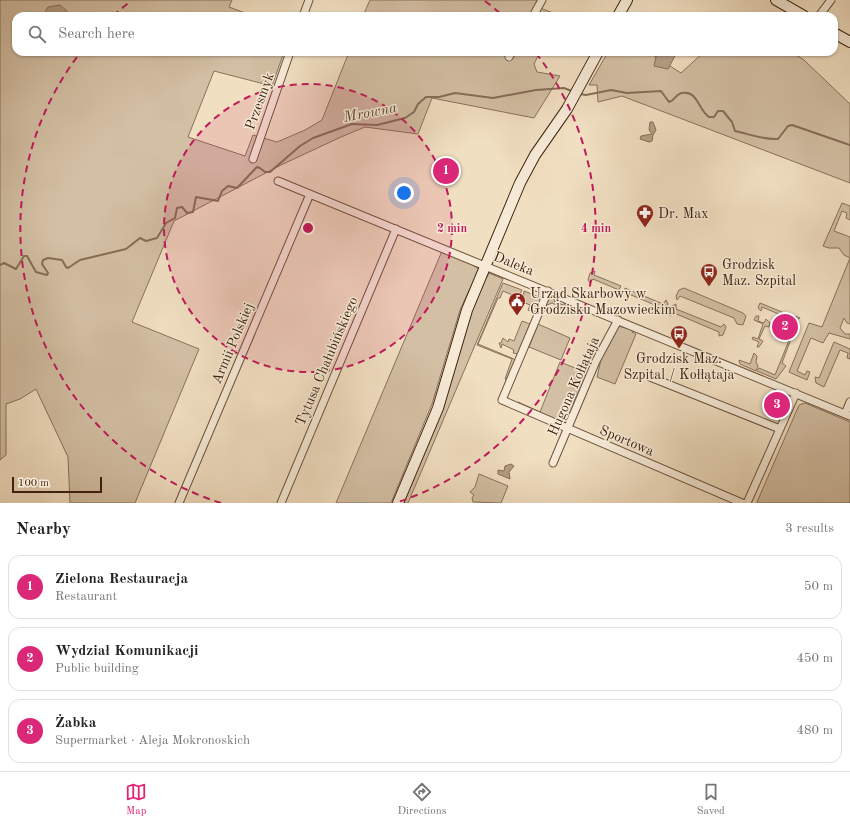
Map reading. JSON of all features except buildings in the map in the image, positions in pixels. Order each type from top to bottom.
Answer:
[{"type":"street","points":[[304,12],[309,0]]},
{"type":"street","points":[[535,12],[542,0]]},
{"type":"street","points":[[620,12],[627,0]]},
{"type":"street","points":[[776,0],[797,12]]},
{"type":"street","points":[[822,12],[830,0]]},
{"type":"street","points":[[838,35],[850,42]]},
{"type":"street","name":"Przesmyk","points":[[252,158],[289,56]]},
{"type":"street","points":[[398,503],[438,408],[464,319],[526,171],[572,100],[596,56]]},
{"type":"street","name":"Daleka","points":[[278,181],[847,415]]},
{"type":"street","name":"Armii Polskiej","points":[[179,503],[310,194]]},
{"type":"street","name":"Tytusa Chałubińskiego","points":[[281,503],[396,229]]},
{"type":"street","name":"Sportowa","points":[[548,291],[502,400],[742,503]]},
{"type":"street","name":"Hugona Kołłątaja","points":[[553,463],[596,361],[618,320]]},
{"type":"street","points":[[650,377],[780,429]]},
{"type":"street","points":[[747,503],[796,393]]},
{"type":"street","points":[[847,415],[850,402]]},
{"type":"shaded area","points":[[0,0],[232,0],[229,7],[242,12],[12,12],[12,56],[283,56],[272,86],[214,71],[188,137],[245,156],[253,135],[277,142],[305,130],[322,120],[347,56],[538,56],[534,64],[537,72],[560,76],[534,118],[432,98],[418,134],[365,127],[281,165],[174,221],[132,322],[199,349],[135,503],[70,503],[68,457],[36,389],[20,399],[6,404],[6,455],[0,460]]},
{"type":"shaded area","points":[[370,0],[538,0],[535,6],[551,12],[365,12]]},
{"type":"shaded area","points":[[60,5],[67,12],[45,12],[48,7]]},
{"type":"shaded area","points":[[606,56],[654,56],[681,73],[700,56],[798,56],[804,60],[850,104],[850,183],[622,96],[598,102],[597,85],[589,85]]},
{"type":"shaded area","points":[[656,56],[675,56],[668,69],[654,66]]},
{"type":"shaded area","points":[[650,122],[653,122],[656,130],[652,141],[649,142],[640,139],[641,136],[652,134],[649,130]]},
{"type":"shaded area","points":[[842,203],[850,206],[850,220],[846,218],[847,213],[842,211],[834,231],[850,237],[850,258],[844,255],[839,248],[829,248],[823,246]]},
{"type":"shaded area","points":[[442,251],[474,264],[474,266],[479,269],[460,310],[432,404],[391,503],[336,503]]},
{"type":"shaded area","points":[[850,258],[850,324],[847,323],[844,318],[840,328],[845,334],[850,334],[850,339],[829,333],[823,343],[811,338],[797,371],[805,375],[807,371],[810,372],[807,380],[789,372],[809,323],[822,327]]},
{"type":"shaded area","points":[[595,271],[594,275],[621,286],[619,290],[593,279],[590,283],[588,280],[590,273]]},
{"type":"shaded area","points":[[489,273],[503,279],[408,503],[401,503],[466,320],[485,277],[487,277]]},
{"type":"shaded area","points":[[503,283],[522,290],[517,297],[503,291],[500,298],[498,298],[478,344],[515,360],[507,380],[505,379],[512,359],[477,345]]},
{"type":"shaded area","points":[[625,288],[663,304],[666,300],[668,304],[665,311],[661,313],[662,308],[624,292]]},
{"type":"shaded area","points":[[684,288],[743,313],[746,316],[743,325],[737,324],[734,318],[680,296],[677,300],[676,296],[679,290]]},
{"type":"shaded area","points":[[524,291],[542,298],[535,313],[528,310],[530,305],[523,302]]},
{"type":"shaded area","points":[[552,297],[555,299],[554,301],[563,305],[565,302],[565,305],[570,307],[571,305],[582,309],[579,315],[552,303],[545,306],[547,301]]},
{"type":"shaded area","points":[[760,303],[800,318],[793,320],[762,307],[761,311],[758,308]]},
{"type":"shaded area","points":[[676,304],[676,309],[721,327],[724,324],[726,327],[723,335],[719,336],[719,332],[674,313],[670,316],[669,314],[672,306]]},
{"type":"shaded area","points":[[756,316],[759,316],[758,321],[764,323],[766,319],[770,323],[769,327],[765,326],[759,339],[763,341],[759,347],[757,347],[759,342],[752,339],[753,337],[758,339],[763,324],[754,320]]},
{"type":"shaded area","points":[[522,321],[530,324],[518,354],[513,353],[514,350],[502,344],[501,348],[499,343],[501,343],[503,338],[508,342],[509,339],[514,341]]},
{"type":"shaded area","points":[[538,324],[570,338],[561,360],[529,347]]},
{"type":"shaded area","points":[[618,326],[633,330],[632,332],[636,334],[615,384],[597,377],[602,355]]},
{"type":"shaded area","points":[[794,328],[782,363],[786,366],[776,379],[757,371],[759,368],[775,375]]},
{"type":"shaded area","points":[[834,342],[850,349],[850,359],[847,358],[848,353],[840,350],[824,387],[816,383],[815,377],[819,378]]},
{"type":"shaded area","points":[[754,353],[757,356],[756,362],[758,366],[756,371],[740,364],[739,360],[750,364]]},
{"type":"shaded area","points":[[560,362],[588,373],[573,403],[574,405],[568,421],[562,423],[518,404],[518,402],[540,412]]},
{"type":"shaded area","points":[[805,403],[850,422],[850,503],[758,503],[757,502],[799,405]]},
{"type":"shaded area","points":[[511,464],[514,466],[509,472],[510,479],[498,474],[498,470],[504,471],[505,466]]},
{"type":"shaded area","points":[[479,474],[508,486],[501,503],[473,502],[472,498],[474,495],[470,492],[475,487]]},
{"type":"waterway","name":"Mrowna","points":[[0,265],[4,263],[16,269],[24,256],[27,256],[36,272],[47,275],[48,273],[42,264],[43,260],[48,258],[62,260],[68,268],[80,260],[126,249],[140,238],[146,241],[157,238],[166,223],[175,218],[177,208],[182,207],[187,213],[193,212],[196,197],[218,201],[222,191],[228,186],[237,188],[257,167],[265,172],[270,172],[300,146],[313,138],[352,124],[377,125],[405,118],[414,112],[418,104],[426,97],[439,97],[455,93],[493,98],[536,90],[564,88],[574,92]]},
{"type":"waterway","name":"Mrowna","points":[[580,94],[586,95],[611,90],[627,93],[661,91],[669,102],[680,94],[687,93],[695,97],[702,110],[709,117],[714,117],[718,111],[723,111],[732,122],[735,131],[761,138],[778,139],[788,126],[792,125],[850,145]]},
{"type":"place","name":"Zielona Restauracja","points":[[446,171]]},
{"type":"place","name":"Dr. Max","points":[[645,228]]},
{"type":"place","name":"Grodzisk Maz. Szpital","points":[[709,287]]},
{"type":"place","name":"Urząd Skarbowy w Grodzisku Mazowieckim","points":[[517,316]]},
{"type":"place","name":"Wydział Komunikacji","points":[[785,327]]},
{"type":"place","name":"Grodzisk Maz. Szpital / Kołłątaja","points":[[679,349]]},
{"type":"place","name":"Żabka","points":[[777,405]]}]
